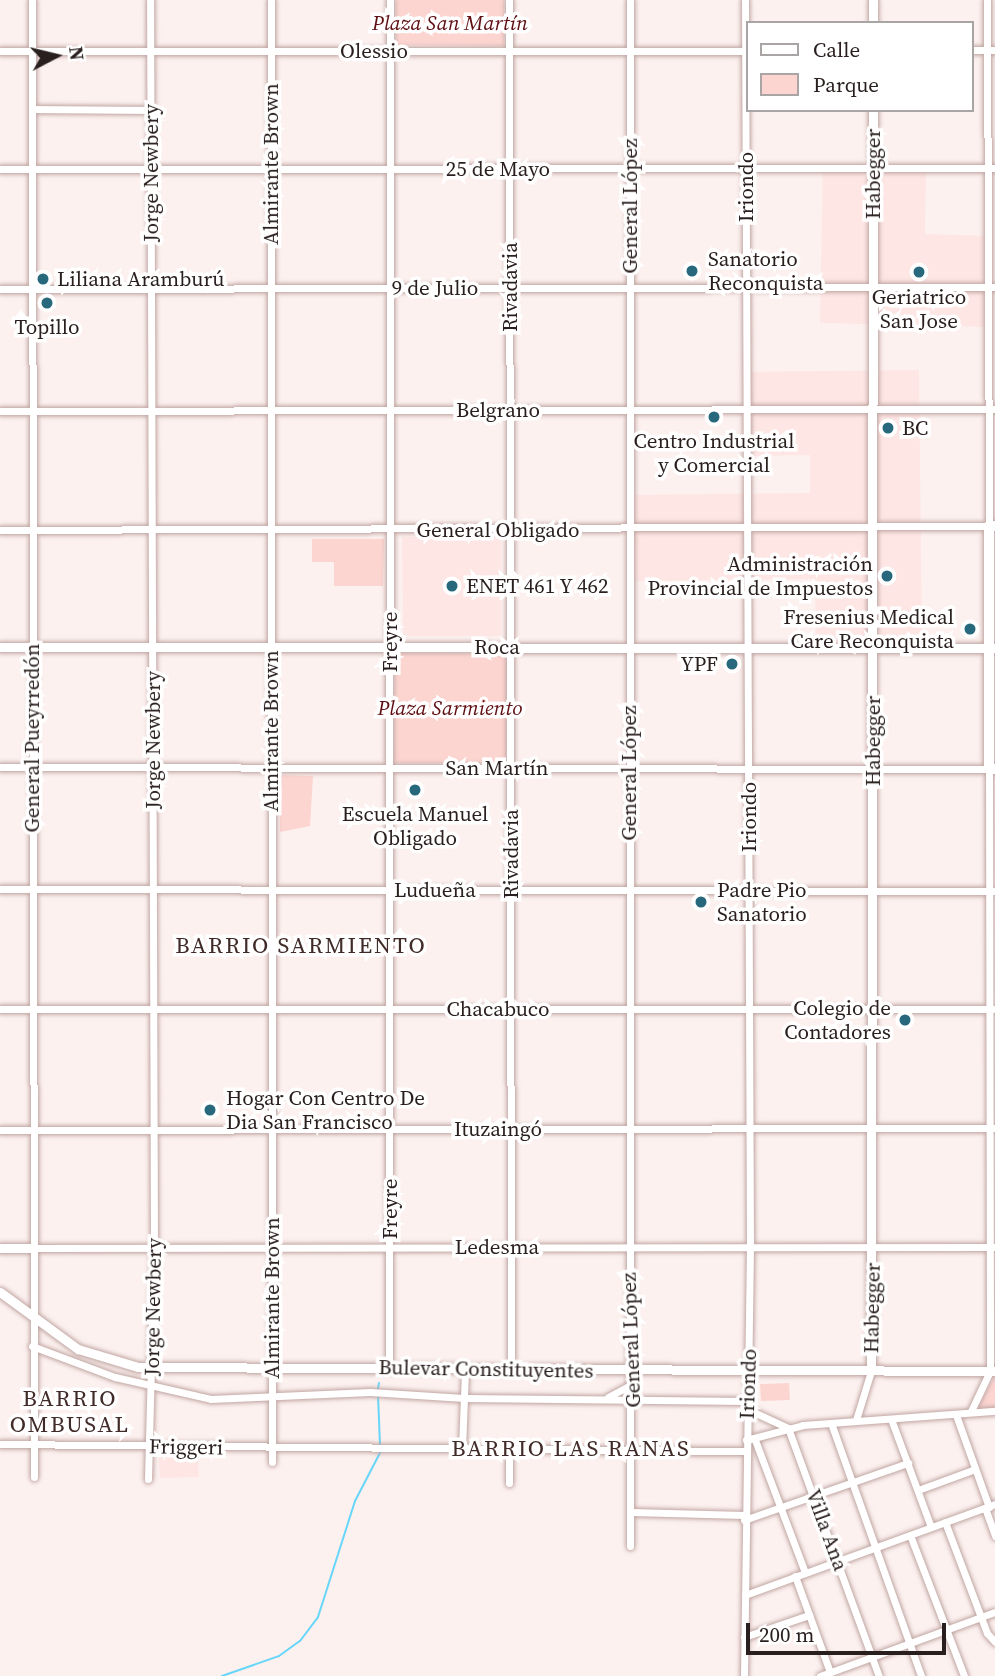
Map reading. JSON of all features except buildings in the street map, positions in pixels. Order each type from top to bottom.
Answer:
[{"type":"main road","points":[[992,526],[992,769]]},
{"type":"street","name":"General Pueyrredón","points":[[32,0],[31,1009],[34,1477]]},
{"type":"street","name":"Jorge Newbery","points":[[148,1479],[146,1446],[153,1368],[154,1247],[150,0]]},
{"type":"street","name":"Almirante Brown","points":[[271,0],[272,1462]]},
{"type":"street","name":"Freyre","points":[[389,1368],[390,0]]},
{"type":"street","name":"Rivadavia","points":[[509,0],[511,1372]]},
{"type":"street","name":"General López","points":[[630,1546],[633,1400],[628,1247],[631,0]]},
{"type":"street","name":"Iriondo","points":[[745,0],[746,26]]},
{"type":"street","points":[[873,0],[873,21]]},
{"type":"street","points":[[987,0],[991,50],[992,526]]},
{"type":"street","name":"Olessio","points":[[0,51],[746,51]]},
{"type":"street","points":[[32,109],[151,110]]},
{"type":"street","name":"Iriondo","points":[[744,1676],[744,1517],[750,1247],[747,112]]},
{"type":"street","name":"Habegger","points":[[871,1371],[874,1129],[873,112]]},
{"type":"street","name":"25 de Mayo","points":[[0,169],[992,169]]},
{"type":"street","name":"9 de Julio","points":[[0,289],[991,287]]},
{"type":"street","name":"Belgrano","points":[[0,411],[992,409]]},
{"type":"street","name":"General Obligado","points":[[0,530],[747,530],[992,526]]},
{"type":"street","name":"Roca","points":[[0,648],[992,648]]},
{"type":"street","name":"San Martín","points":[[0,767],[992,769]]},
{"type":"street","points":[[971,1411],[993,1371],[992,769]]},
{"type":"street","name":"Ludueña","points":[[0,889],[993,891]]},
{"type":"street","name":"Chacabuco","points":[[0,1009],[993,1009]]},
{"type":"street","name":"Ituzaingó","points":[[0,1130],[994,1128]]},
{"type":"street","name":"Ledesma","points":[[0,1248],[993,1247]]},
{"type":"street","name":"Bulevar Constituyentes","points":[[0,1292],[32,1319],[92,1356],[153,1368],[389,1368],[511,1372],[630,1370],[749,1374],[993,1371]]},
{"type":"street","points":[[32,1346],[88,1369],[151,1387],[211,1399],[378,1392],[464,1398],[597,1399],[747,1405],[788,1429]]},
{"type":"street","points":[[465,1371],[462,1449],[745,1451]]},
{"type":"street","points":[[856,1420],[871,1371]]},
{"type":"street","points":[[597,1399],[632,1384]]},
{"type":"street","points":[[746,1440],[755,1440],[788,1429],[856,1420],[995,1411]]},
{"type":"street","points":[[956,1415],[990,1506],[995,1536]]},
{"type":"street","points":[[891,1419],[931,1527]]},
{"type":"street","points":[[831,1423],[921,1676]]},
{"type":"street","name":"Villa Ana","points":[[788,1429],[815,1495],[878,1676]]},
{"type":"street","points":[[755,1440],[805,1573]]},
{"type":"street","name":"Friggeri","points":[[0,1444],[462,1449]]},
{"type":"street","points":[[509,1451],[509,1483]]},
{"type":"street","points":[[631,1512],[744,1517],[781,1508],[908,1463]]},
{"type":"street","points":[[918,1490],[975,1469]]},
{"type":"street","points":[[745,1595],[990,1506]]},
{"type":"street","points":[[945,1522],[981,1618],[995,1642]]},
{"type":"street","points":[[910,1535],[964,1676]]},
{"type":"street","points":[[795,1576],[830,1672]]},
{"type":"street","points":[[820,1676],[995,1612]]},
{"type":"street","points":[[744,1637],[809,1615]]},
{"type":"shaded area","points":[[823,166],[926,169],[925,234],[990,236],[989,327],[820,323]]},
{"type":"shaded area","points":[[919,370],[922,645],[816,646],[815,579],[628,581],[627,495],[810,493],[810,455],[748,456],[747,372]]},
{"type":"shaded area","name":"ENET 461 Y 462","points":[[402,537],[501,537],[501,636],[403,636]]},
{"type":"shaded area","points":[[198,1454],[199,1477],[160,1478],[159,1456]]},
{"type":"green space","name":"Plaza San Martín","points":[[396,0],[504,0],[504,46],[396,45]]},
{"type":"green space","points":[[312,539],[384,539],[383,586],[334,586],[334,562],[312,562]]},
{"type":"green space","name":"Plaza Sarmiento","points":[[395,653],[507,654],[506,763],[394,763]]},
{"type":"green space","points":[[280,775],[313,776],[310,826],[280,832]]},
{"type":"green space","points":[[995,1376],[995,1409],[978,1409],[978,1406]]},
{"type":"green space","points":[[789,1383],[790,1400],[761,1401],[760,1384]]},
{"type":"waterway","points":[[378,1389],[379,1383]]},
{"type":"waterway","points":[[378,1395],[380,1445]]},
{"type":"waterway","points":[[222,1676],[279,1656],[300,1641],[318,1617],[355,1501],[381,1451]]},
{"type":"place","name":"Sanatorio Reconquista","points":[[692,271]]},
{"type":"place","name":"Geriatrico San Jose","points":[[919,272]]},
{"type":"place","name":"Liliana Aramburú","points":[[43,279]]},
{"type":"place","name":"Topillo","points":[[47,303]]},
{"type":"place","name":"Centro Industrial y Comercial","points":[[714,417]]},
{"type":"place","name":"BC","points":[[888,428]]},
{"type":"place","name":"Administración Provincial de Impuestos","points":[[887,576]]},
{"type":"place","name":"ENET 461 Y 462","points":[[452,586]]},
{"type":"place","name":"Fresenius Medical Care Reconquista","points":[[970,629]]},
{"type":"place","name":"YPF","points":[[732,664]]},
{"type":"place","name":"Escuela Manuel Obligado","points":[[415,790]]},
{"type":"place","name":"Padre Pio Sanatorio","points":[[701,902]]},
{"type":"place","name":"Colegio de Contadores","points":[[905,1020]]},
{"type":"place","name":"Hogar Con Centro De Dia San Francisco","points":[[210,1110]]},
{"type":"district","name":"BARRIO SARMIENTO","points":[[301,945]]},
{"type":"district","name":"BARRIO OMBUSAL","points":[[70,1411]]},
{"type":"district","name":"BARRIO LAS RANAS","points":[[571,1448]]}]
